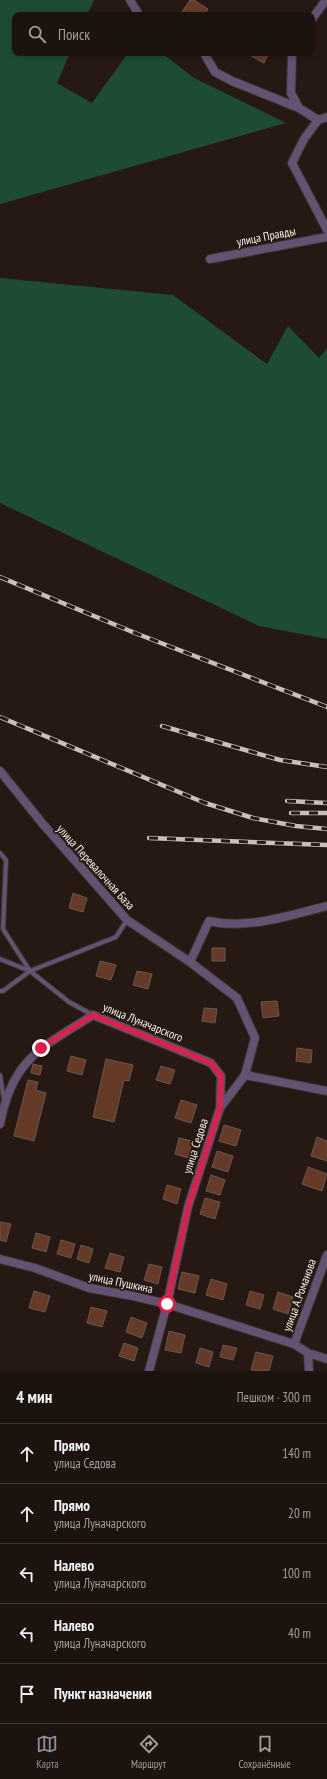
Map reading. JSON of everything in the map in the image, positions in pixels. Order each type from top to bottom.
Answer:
[{"type":"street","points":[[130,0],[137,12]]},
{"type":"street","points":[[315,15],[326,0]]},
{"type":"street","points":[[206,56],[215,72],[232,81],[299,108],[318,120]]},
{"type":"street","points":[[292,56],[292,93],[299,108]]},
{"type":"street","points":[[327,117],[318,120],[304,139],[292,163],[327,230]]},
{"type":"street","name":"улица Правды","points":[[210,260],[327,237]]},
{"type":"street","name":"улица Перевалочная База","points":[[0,771],[42,823],[128,920],[190,962]]},
{"type":"street","points":[[190,962],[209,921],[220,924],[261,922],[327,906]]},
{"type":"street","name":"улица Седова","points":[[149,1371],[167,1304],[188,1208],[220,1108],[245,1075],[255,1038],[237,998],[190,962]]},
{"type":"street","name":"улица Луначарского","points":[[0,1124],[2,1099],[20,1069],[41,1048],[93,1015],[211,1063],[221,1076],[220,1108]]},
{"type":"street","points":[[245,1075],[327,1091]]},
{"type":"street","name":"улица А.Романова","points":[[294,1344],[327,1254]]},
{"type":"street","name":"улица Пушкина","points":[[0,1259],[35,1268],[89,1288],[167,1304],[294,1344],[308,1353],[327,1359]]},
{"type":"street","points":[[308,1353],[309,1371]]},
{"type":"lane","points":[[0,853],[6,860],[3,929],[30,971]]},
{"type":"lane","points":[[0,991],[3,991],[30,971],[116,937],[128,920]]},
{"type":"lane","points":[[0,959],[30,971],[69,1002],[93,1015]]},
{"type":"lane","points":[[0,1075],[2,1099]]},
{"type":"green space","points":[[0,0],[94,0],[88,12],[12,12],[12,56],[69,56],[57,83],[92,103],[126,56],[166,56],[194,78],[286,123],[0,204]]},
{"type":"green space","points":[[0,278],[173,295],[267,364],[288,326],[319,358],[327,348],[327,639],[259,626],[0,503]]},
{"type":"building","points":[[190,0],[194,0],[208,9],[206,12],[182,12]]},
{"type":"building","points":[[251,56],[268,56],[264,63]]},
{"type":"building","points":[[73,893],[87,898],[83,912],[69,908]]},
{"type":"building","points":[[212,948],[225,948],[225,961],[212,961]]},
{"type":"building","points":[[100,961],[116,965],[111,980],[96,976]]},
{"type":"building","points":[[137,971],[152,974],[148,989],[133,985]]},
{"type":"building","points":[[277,1001],[279,1016],[263,1018],[261,1002]]},
{"type":"building","points":[[204,1008],[217,1009],[215,1023],[202,1021]]},
{"type":"building","points":[[297,1048],[312,1050],[311,1063],[296,1061]]},
{"type":"building","points":[[71,1056],[86,1060],[82,1075],[67,1071]]},
{"type":"building","points":[[106,1059],[133,1065],[129,1081],[124,1080],[114,1122],[93,1117]]},
{"type":"building","points":[[33,1064],[42,1066],[40,1075],[31,1073]]},
{"type":"building","points":[[161,1066],[175,1070],[170,1084],[156,1080]]},
{"type":"building","points":[[28,1080],[38,1082],[36,1090],[46,1093],[34,1141],[14,1136]]},
{"type":"building","points":[[181,1100],[197,1105],[191,1123],[175,1118]]},
{"type":"building","points":[[224,1125],[241,1130],[236,1146],[219,1141]]},
{"type":"building","points":[[317,1137],[327,1141],[327,1161],[311,1156]]},
{"type":"building","points":[[179,1138],[192,1141],[188,1158],[175,1154]]},
{"type":"building","points":[[217,1151],[233,1156],[228,1172],[212,1167]]},
{"type":"building","points":[[308,1167],[327,1174],[322,1191],[302,1184]]},
{"type":"building","points":[[211,1175],[225,1180],[220,1195],[206,1191]]},
{"type":"building","points":[[167,1185],[181,1189],[177,1204],[163,1199]]},
{"type":"building","points":[[205,1198],[220,1202],[215,1219],[200,1214]]},
{"type":"building","points":[[0,1222],[11,1224],[6,1242],[0,1240]]},
{"type":"building","points":[[36,1233],[50,1237],[46,1252],[32,1248]]},
{"type":"building","points":[[61,1240],[75,1244],[71,1258],[57,1254]]},
{"type":"building","points":[[81,1245],[93,1249],[89,1263],[77,1259]]},
{"type":"building","points":[[110,1253],[124,1257],[120,1272],[105,1268]]},
{"type":"building","points":[[149,1264],[162,1267],[158,1284],[144,1280]]},
{"type":"building","points":[[182,1272],[199,1276],[195,1293],[178,1289]]},
{"type":"building","points":[[211,1279],[227,1284],[223,1300],[206,1295]]},
{"type":"building","points":[[34,1291],[50,1296],[45,1312],[29,1308]]},
{"type":"building","points":[[250,1291],[264,1295],[260,1309],[246,1305]]},
{"type":"building","points":[[278,1292],[293,1297],[288,1314],[273,1309]]},
{"type":"building","points":[[91,1307],[107,1311],[102,1327],[87,1323]]},
{"type":"building","points":[[131,1317],[147,1323],[142,1338],[126,1332]]},
{"type":"building","points":[[169,1331],[185,1335],[181,1353],[165,1350]]},
{"type":"building","points":[[124,1343],[138,1348],[134,1361],[119,1356]]},
{"type":"building","points":[[223,1345],[237,1348],[233,1360],[220,1357]]},
{"type":"building","points":[[200,1348],[213,1352],[209,1367],[196,1363]]},
{"type":"building","points":[[256,1352],[273,1356],[269,1371],[251,1370]]},
{"type":"railway","points":[[0,577],[135,633],[327,707]]},
{"type":"railway","points":[[0,717],[205,803],[253,818],[296,826],[327,829]]},
{"type":"railway","points":[[162,726],[280,760],[327,767]]},
{"type":"railway","points":[[287,801],[327,803]]},
{"type":"railway","points":[[291,813],[327,813]]},
{"type":"railway","points":[[149,838],[327,845]]},
{"type":"route","points":[[41,1048],[93,1015],[211,1063],[221,1076],[220,1108],[188,1208],[167,1304]]}]
